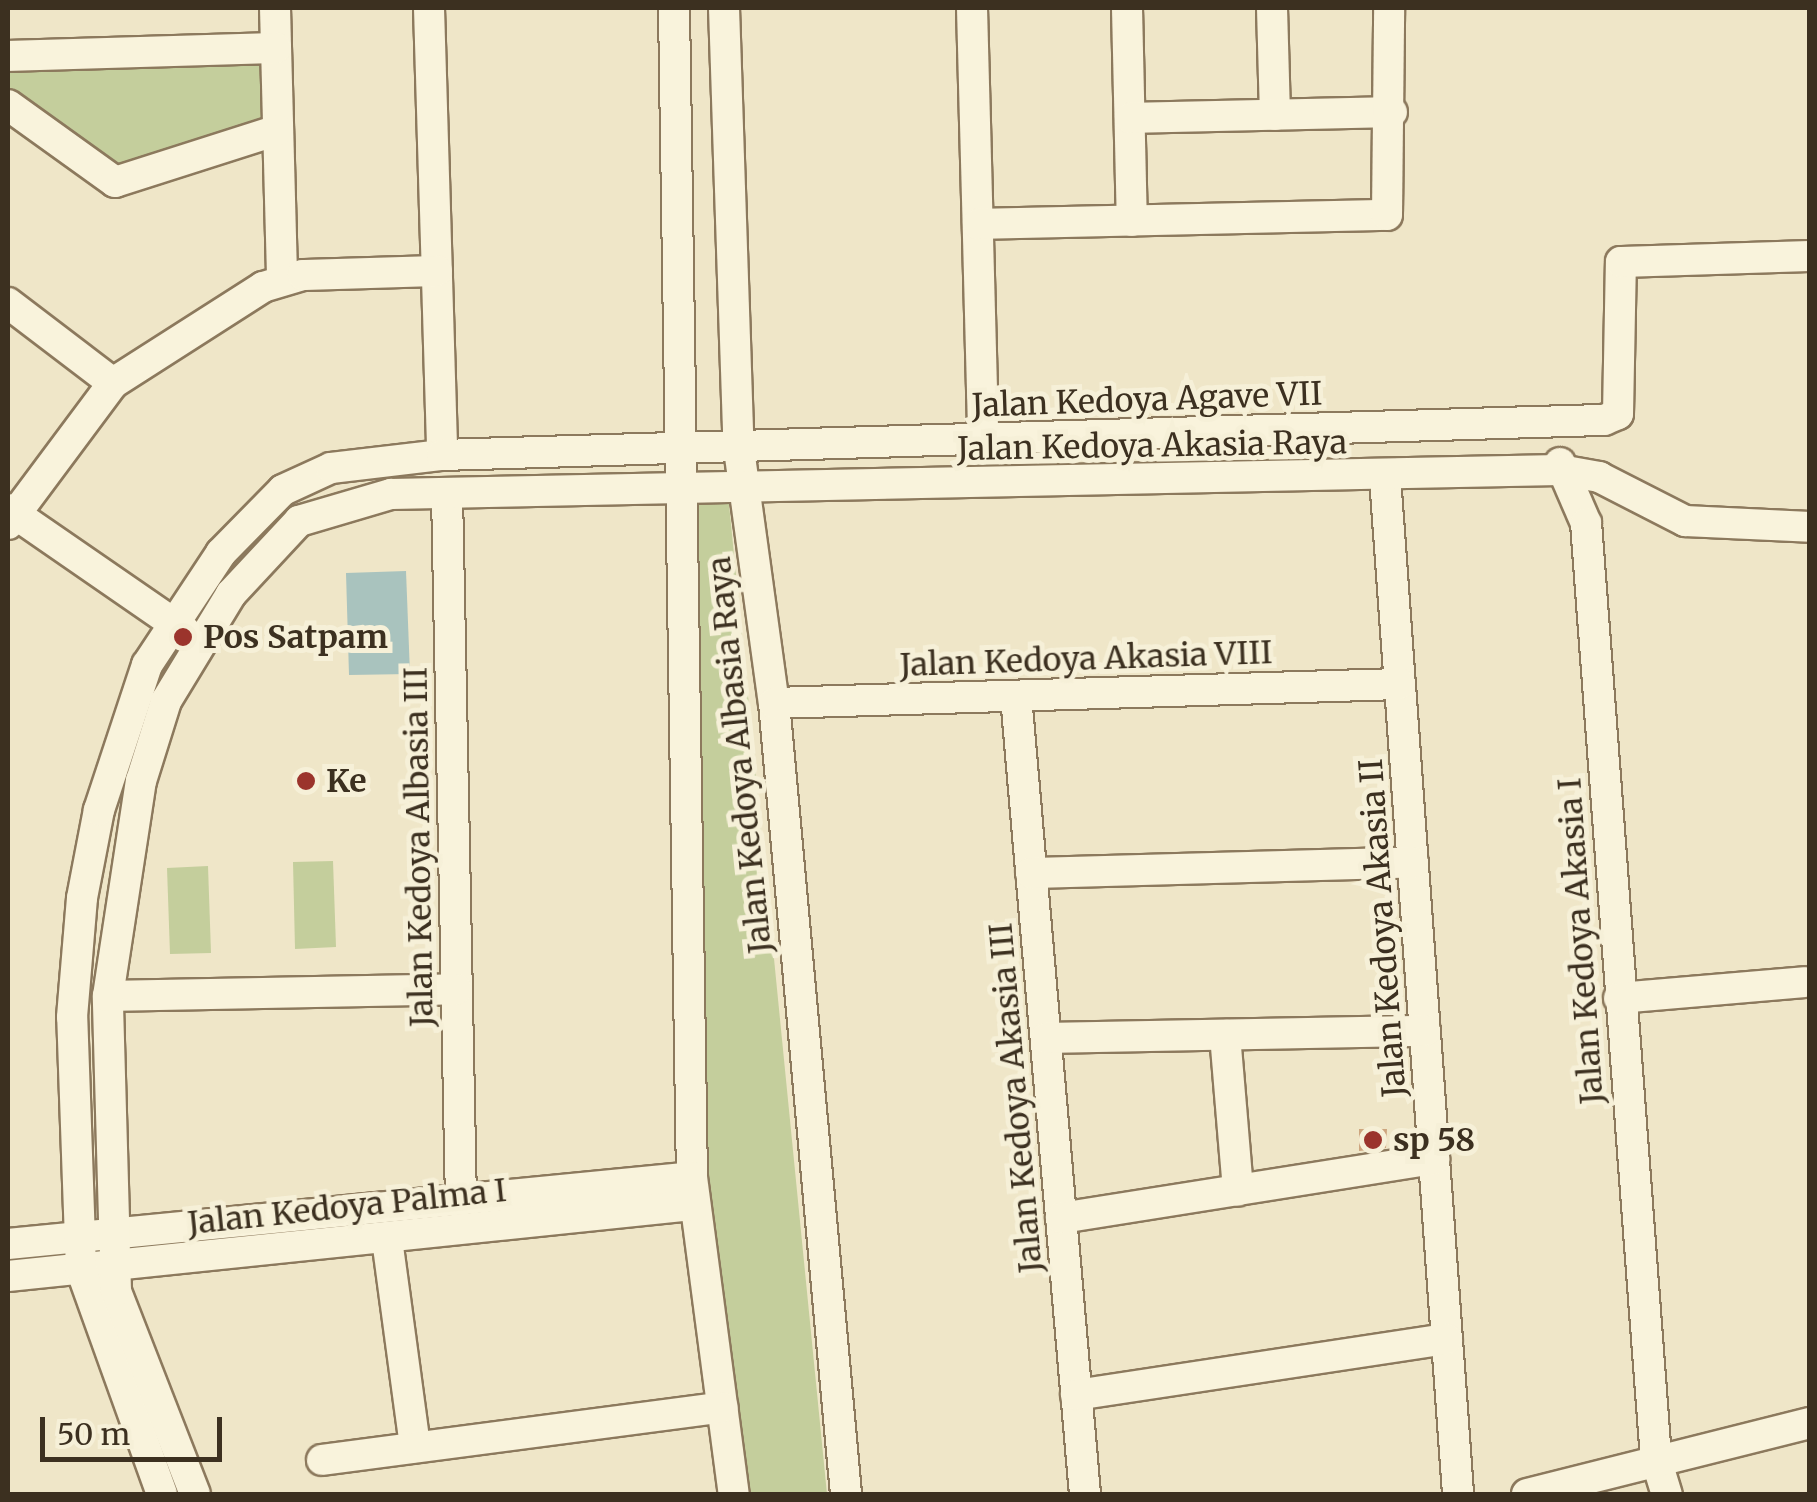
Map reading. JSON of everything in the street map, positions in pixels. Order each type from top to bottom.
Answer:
[{"type":"street","points":[[275,8],[282,279]]},
{"type":"street","points":[[429,8],[442,456]]},
{"type":"street","name":"Jalan Kedoya Albasia Raya","points":[[674,8],[693,1191],[734,1494]]},
{"type":"street","name":"Jalan Kedoya Albasia Raya","points":[[724,8],[739,449],[774,703],[846,1494]]},
{"type":"street","points":[[972,8],[983,440]]},
{"type":"street","points":[[1127,8],[1132,221]]},
{"type":"street","points":[[1272,8],[1274,115]]},
{"type":"street","points":[[978,224],[1388,215],[1392,112],[1389,8]]},
{"type":"street","points":[[8,56],[276,48]]},
{"type":"street","points":[[8,105],[114,182],[278,130]]},
{"type":"street","points":[[1130,118],[1392,112]]},
{"type":"street","name":"Jalan Kedoya Agave VII","points":[[162,1494],[80,1269],[72,1017],[82,898],[122,732],[168,626],[283,490],[330,468],[442,456],[1557,426],[1618,414],[1620,262],[1810,256]]},
{"type":"street","points":[[196,648],[10,516],[113,383],[282,279],[437,271]]},
{"type":"street","points":[[8,303],[113,383]]},
{"type":"street","name":"Jalan Kedoya Akasia I","points":[[1557,426],[1560,470],[1582,497],[1586,523],[1656,1458],[1667,1494]]},
{"type":"street","name":"Jalan Kedoya Akasia Raya","points":[[196,1494],[124,1318],[113,1266],[108,996],[141,781],[196,648],[265,548],[299,521],[358,498],[447,494],[1385,477],[1560,470],[1599,477],[1685,521],[1810,527]]},
{"type":"street","name":"Jalan Kedoya Akasia II","points":[[1385,477],[1458,1494]]},
{"type":"street","name":"Jalan Kedoya Albasia III","points":[[447,494],[461,1200]]},
{"type":"street","name":"Jalan Kedoya Akasia VIII","points":[[774,703],[1400,684]]},
{"type":"street","name":"Jalan Kedoya Akasia III","points":[[1016,696],[1085,1494]]},
{"type":"street","points":[[1032,873],[1413,862]]},
{"type":"street","points":[[1619,998],[1804,982]]},
{"type":"street","points":[[108,996],[457,989]]},
{"type":"street","points":[[1046,1038],[1425,1032]]},
{"type":"street","points":[[1225,1035],[1238,1190]]},
{"type":"street","points":[[1061,1218],[1434,1160]]},
{"type":"street","name":"Jalan Kedoya Palma I","points":[[8,1244],[461,1200],[693,1191]]},
{"type":"street","name":"Jalan Kedoya Palma I","points":[[8,1276],[387,1239],[693,1191]]},
{"type":"street","points":[[387,1239],[415,1448]]},
{"type":"street","points":[[1076,1396],[1447,1339]]},
{"type":"street","points":[[322,1460],[723,1407]]},
{"type":"street","points":[[1528,1494],[1656,1458],[1810,1423]]},
{"type":"green space","points":[[270,56],[269,125],[135,180],[8,88],[8,57]]},
{"type":"green space","points":[[728,494],[827,1494],[749,1494],[699,1180],[674,495]]},
{"type":"green space","points":[[333,861],[336,947],[295,949],[293,862]]},
{"type":"green space","points":[[208,866],[211,953],[170,954],[167,868]]},
{"type":"water","points":[[406,571],[410,674],[349,675],[346,573]]},
{"type":"building","name":"sp 58","points":[[1359,1129],[1387,1129],[1386,1148],[1359,1151]]},
{"type":"place","name":"Pos Satpam","points":[[183,637]]},
{"type":"place","name":"Ke","points":[[306,781]]},
{"type":"place","name":"sp 58","points":[[1373,1140]]}]
